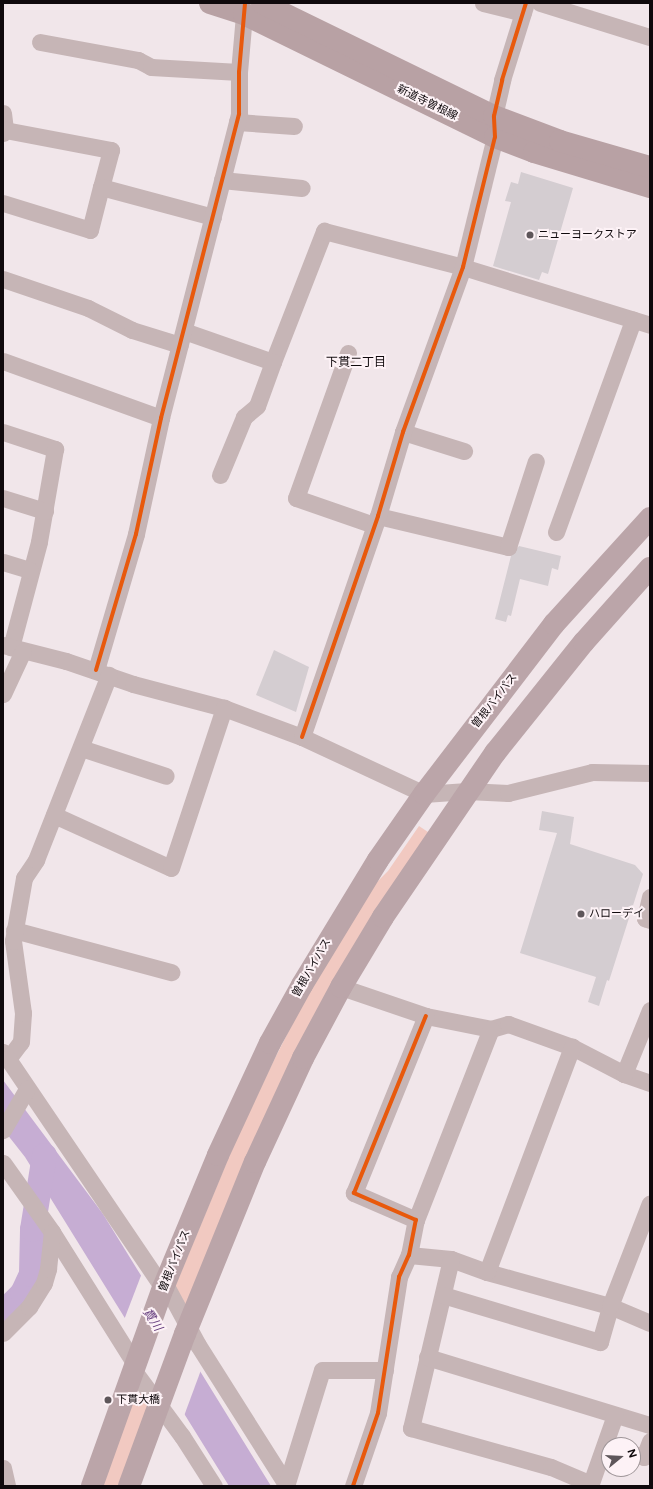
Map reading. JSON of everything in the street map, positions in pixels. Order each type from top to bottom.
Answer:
[{"type":"highway","name":"曽根バイパス","points":[[92,1486],[163,1290],[218,1155],[270,1043],[343,916],[424,794],[554,624],[650,518]]},
{"type":"highway","points":[[129,1486],[186,1330],[255,1162],[303,1058],[341,986],[383,917],[467,791],[537,699],[650,568]]},
{"type":"main road","name":"新道寺曽根線","points":[[210,3],[244,8],[494,126],[560,141],[650,167]]},
{"type":"main road","name":"新道寺曽根線","points":[[272,5],[494,126],[534,152],[650,187]]},
{"type":"street","points":[[302,737],[376,520],[403,432],[463,267],[494,126],[524,8],[483,3]]},
{"type":"street","points":[[540,3],[650,37]]},
{"type":"street","points":[[244,8],[237,122],[161,418],[136,534],[102,672],[81,748],[36,860],[24,878],[13,941],[23,1013],[21,1042],[5,1055],[25,1091],[163,1290],[186,1330],[286,1486]]},
{"type":"street","points":[[40,42],[138,60],[151,67],[239,72]]},
{"type":"street","points":[[237,122],[294,126]]},
{"type":"street","points":[[3,203],[90,230],[111,150],[4,126]]},
{"type":"street","points":[[222,180],[302,188]]},
{"type":"street","points":[[101,187],[213,217]]},
{"type":"street","points":[[220,476],[244,417],[257,406],[324,231],[463,267],[650,325]]},
{"type":"street","points":[[3,279],[88,308],[132,330],[182,338],[273,362]]},
{"type":"street","points":[[556,532],[633,320]]},
{"type":"street","points":[[348,352],[296,498],[376,520],[508,547],[536,461]]},
{"type":"street","points":[[3,361],[161,418]]},
{"type":"street","points":[[3,432],[55,449],[39,542],[30,570],[3,694]]},
{"type":"street","points":[[403,432],[464,451]]},
{"type":"street","points":[[3,498],[45,511]]},
{"type":"street","points":[[3,562],[30,570]]},
{"type":"street","points":[[12,648],[102,672],[133,684],[224,708],[302,737],[424,794],[467,791],[508,793],[592,772],[650,773]]},
{"type":"street","points":[[54,815],[171,868],[224,708]]},
{"type":"street","points":[[81,748],[166,776]]},
{"type":"street","points":[[650,897],[645,918],[650,920]]},
{"type":"street","points":[[14,930],[171,972]]},
{"type":"street","points":[[341,986],[426,1016],[491,1029],[508,1024],[572,1047],[624,1074],[650,1083]]},
{"type":"street","points":[[624,1074],[650,1010]]},
{"type":"street","points":[[416,1220],[354,1193],[426,1016]]},
{"type":"street","points":[[353,1486],[378,1414],[399,1277],[409,1255],[416,1220],[491,1029]]},
{"type":"street","points":[[487,1272],[572,1047]]},
{"type":"street","points":[[3,1130],[25,1091]]},
{"type":"street","points":[[5,1166],[52,1232],[214,1486]]},
{"type":"street","points":[[443,1295],[600,1342],[610,1306],[650,1203]]},
{"type":"street","points":[[3,1333],[29,1307],[44,1283],[48,1269],[52,1232]]},
{"type":"street","points":[[409,1255],[451,1258],[487,1272],[610,1306],[650,1323]]},
{"type":"street","points":[[451,1258],[411,1428],[551,1467],[590,1485],[601,1458]]},
{"type":"street","points":[[427,1357],[650,1425]]},
{"type":"street","points":[[286,1486],[322,1370],[385,1370]]},
{"type":"street","points":[[609,1437],[615,1415]]},
{"type":"street","points":[[641,1456],[644,1457],[650,1440]]},
{"type":"street","points":[[3,1468],[8,1486]]},
{"type":"shaded area","points":[[419,826],[428,832],[185,1310],[174,1289],[235,1142],[273,1062],[299,1011],[369,890],[388,871]]},
{"type":"shaded area","points":[[142,1393],[151,1403],[121,1486],[101,1486],[134,1396]]},
{"type":"water","points":[[3,1080],[103,1214],[271,1486],[229,1486],[25,1157],[3,1129]]},
{"type":"pier","name":"下貫大橋","points":[[142,1273],[201,1370],[184,1416],[124,1320]]},
{"type":"building","name":"ニューヨークストア","points":[[521,172],[573,188],[548,274],[542,272],[539,280],[493,266],[511,202],[505,201],[511,182],[518,184]]},
{"type":"building","points":[[519,546],[561,556],[558,570],[552,568],[548,586],[520,579],[511,616],[508,615],[506,622],[495,619],[511,556]]},
{"type":"building","points":[[274,650],[309,667],[296,712],[256,695]]},
{"type":"building","name":"ハローデイ","points":[[542,811],[574,817],[570,844],[635,865],[643,874],[609,981],[607,980],[599,1006],[588,1002],[596,977],[520,953],[557,833],[539,830]]},
{"type":"waterway","name":"貫川","points":[[3,1312],[22,1293],[31,1274],[32,1229],[44,1155]]},
{"type":"cycle path","points":[[96,670],[136,534],[161,418],[239,114],[239,72],[245,3]]},
{"type":"cycle path","points":[[302,737],[378,516],[403,432],[463,267],[495,137],[494,116],[502,80],[526,3]]},
{"type":"cycle path","points":[[353,1486],[378,1413],[399,1277],[409,1255],[416,1220],[354,1193],[426,1016]]},
{"type":"place","name":"ニューヨークストア","points":[[530,235]]},
{"type":"place","name":"ハローデイ","points":[[581,914]]},
{"type":"place","name":"下貫大橋","points":[[108,1400]]},
{"type":"district","name":"下貫二丁目","points":[[356,363]]}]
